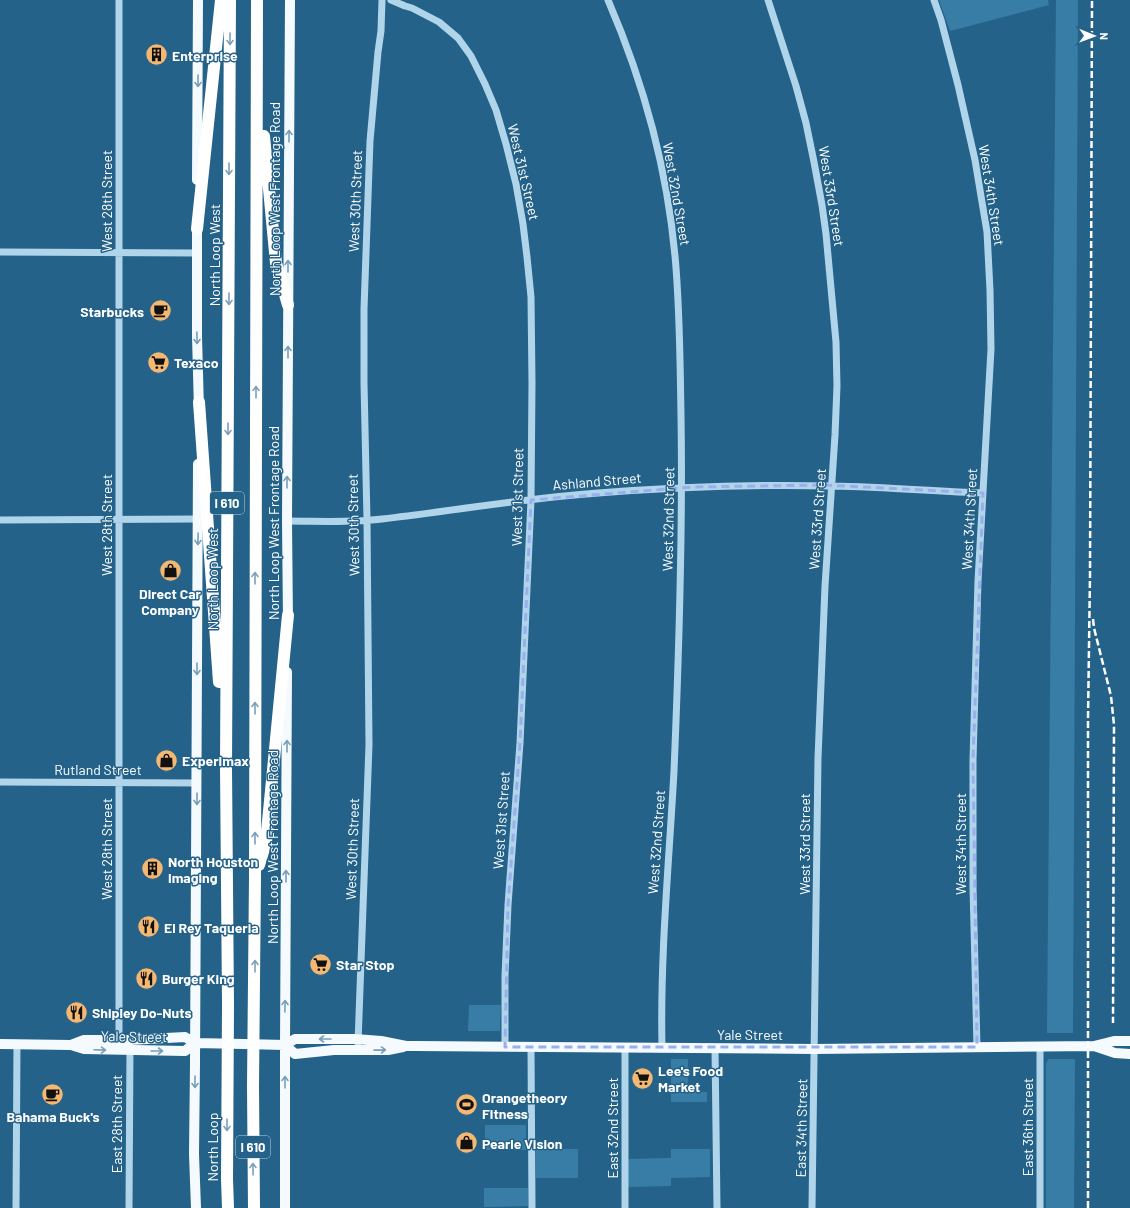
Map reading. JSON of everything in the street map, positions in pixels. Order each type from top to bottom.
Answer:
[{"type":"highway","points":[[197,229],[221,0]]},
{"type":"highway","name":"North Loop West","points":[[227,1086],[228,1005],[226,768],[230,0]]},
{"type":"highway","name":"I 610","points":[[254,1208],[253,1086],[255,877],[257,0]]},
{"type":"highway","points":[[257,71],[276,263],[288,305]]},
{"type":"highway","points":[[199,402],[226,768]]},
{"type":"highway","points":[[255,877],[266,842],[288,616]]},
{"type":"highway","name":"North Loop","points":[[227,1086],[228,1208]]},
{"type":"main road","points":[[196,1208],[194,1161],[199,402],[197,253],[198,0]]},
{"type":"main road","name":"North Loop West Frontage Road","points":[[285,1208],[284,1045],[288,616],[287,521],[290,0]]},
{"type":"main road","name":"Yale Street","points":[[71,1045],[84,1040],[129,1040],[185,1037],[195,1043],[284,1045],[295,1039],[358,1039],[381,1041],[406,1046],[815,1049],[1094,1046],[1114,1041],[1130,1041]]},
{"type":"main road","name":"Yale Street","points":[[0,1044],[71,1045],[84,1049],[130,1051],[185,1051],[195,1043]]},
{"type":"main road","name":"Yale Street","points":[[284,1045],[295,1054],[334,1050],[388,1050],[406,1046]]},
{"type":"main road","name":"Yale Street","points":[[1094,1046],[1115,1053],[1130,1054]]},
{"type":"street","name":"West 28th Street","points":[[119,0],[119,1050]]},
{"type":"street","name":"West 30th Street","points":[[358,1051],[369,745],[364,308],[370,141],[381,31],[382,0]]},
{"type":"street","name":"West 31st Street","points":[[391,0],[412,8],[439,22],[458,38],[471,56],[496,110],[516,184],[523,224],[530,297],[532,383],[530,500],[520,743],[508,905],[505,976],[505,1047]]},
{"type":"street","name":"West 32nd Street","points":[[608,0],[629,52],[643,94],[655,141],[670,215],[676,263],[680,332],[682,487],[679,658],[663,953],[662,1047]]},
{"type":"street","name":"West 33rd Street","points":[[768,0],[788,58],[806,123],[822,205],[826,234],[836,342],[837,386],[833,486],[826,586],[818,751],[815,1049]]},
{"type":"street","name":"West 34th Street","points":[[934,0],[941,20],[975,160],[987,232],[990,290],[991,349],[978,581],[973,760],[973,880],[977,1047]]},
{"type":"street","points":[[0,252],[197,253]]},
{"type":"street","name":"Ashland Street","points":[[287,521],[367,520],[596,493],[682,487],[760,485],[833,486],[983,493]]},
{"type":"street","points":[[0,520],[198,519]]},
{"type":"street","name":"Rutland Street","points":[[0,782],[197,783]]},
{"type":"street","name":"East 28th Street","points":[[129,1040],[129,1208]]},
{"type":"street","points":[[16,1208],[17,1044]]},
{"type":"street","points":[[531,1047],[532,1208]]},
{"type":"street","name":"East 32nd Street","points":[[625,1047],[625,1208]]},
{"type":"street","name":"East 36th Street","points":[[1040,1047],[1040,1208]]},
{"type":"street","points":[[715,1048],[717,1208]]},
{"type":"street","name":"East 34th Street","points":[[812,1208],[815,1049]]},
{"type":"highlighted area","points":[[824,485],[983,493],[973,760],[977,1047],[505,1047],[508,905],[520,743],[531,500],[692,487]]},
{"type":"shaded area","points":[[939,0],[1048,0],[1049,5],[950,31]]},
{"type":"shaded area","points":[[1056,0],[1078,0],[1073,1033],[1047,1033]]},
{"type":"shaded area","points":[[469,1005],[501,1005],[500,1031],[468,1031]]},
{"type":"shaded area","points":[[671,1059],[688,1059],[688,1092],[707,1092],[707,1102],[671,1102]]},
{"type":"shaded area","points":[[1048,1059],[1075,1059],[1074,1208],[1046,1208],[1046,1064]]},
{"type":"shaded area","points":[[485,1125],[526,1125],[526,1150],[485,1150]]},
{"type":"shaded area","points":[[536,1149],[578,1149],[578,1178],[536,1178]]},
{"type":"shaded area","points":[[671,1149],[710,1149],[710,1177],[671,1178],[671,1186],[628,1187],[628,1159],[671,1158]]},
{"type":"shaded area","points":[[484,1188],[528,1188],[528,1206],[484,1207]]},
{"type":"railway","points":[[1088,1208],[1088,719],[1092,0]]},
{"type":"railway","points":[[1093,619],[1111,696],[1114,725],[1113,1023]]},
{"type":"place","name":"Enterprise","points":[[157,55]]},
{"type":"place","name":"Starbucks","points":[[160,311]]},
{"type":"place","name":"Texaco","points":[[159,362]]},
{"type":"place","name":"Direct Car Company","points":[[170,571]]},
{"type":"place","name":"Experimax","points":[[167,760]]},
{"type":"place","name":"North Houston Imaging","points":[[152,869]]},
{"type":"place","name":"El Rey Taqueria","points":[[149,927]]},
{"type":"place","name":"Star Stop","points":[[321,964]]},
{"type":"place","name":"Burger King","points":[[146,978]]},
{"type":"place","name":"Shipley Do-Nuts","points":[[76,1012]]},
{"type":"place","name":"Lee's Food Market","points":[[643,1078]]},
{"type":"place","name":"Bahama Buck's","points":[[53,1094]]},
{"type":"place","name":"Orangetheory Fitness","points":[[467,1105]]},
{"type":"place","name":"Pearle Vision","points":[[467,1143]]}]
